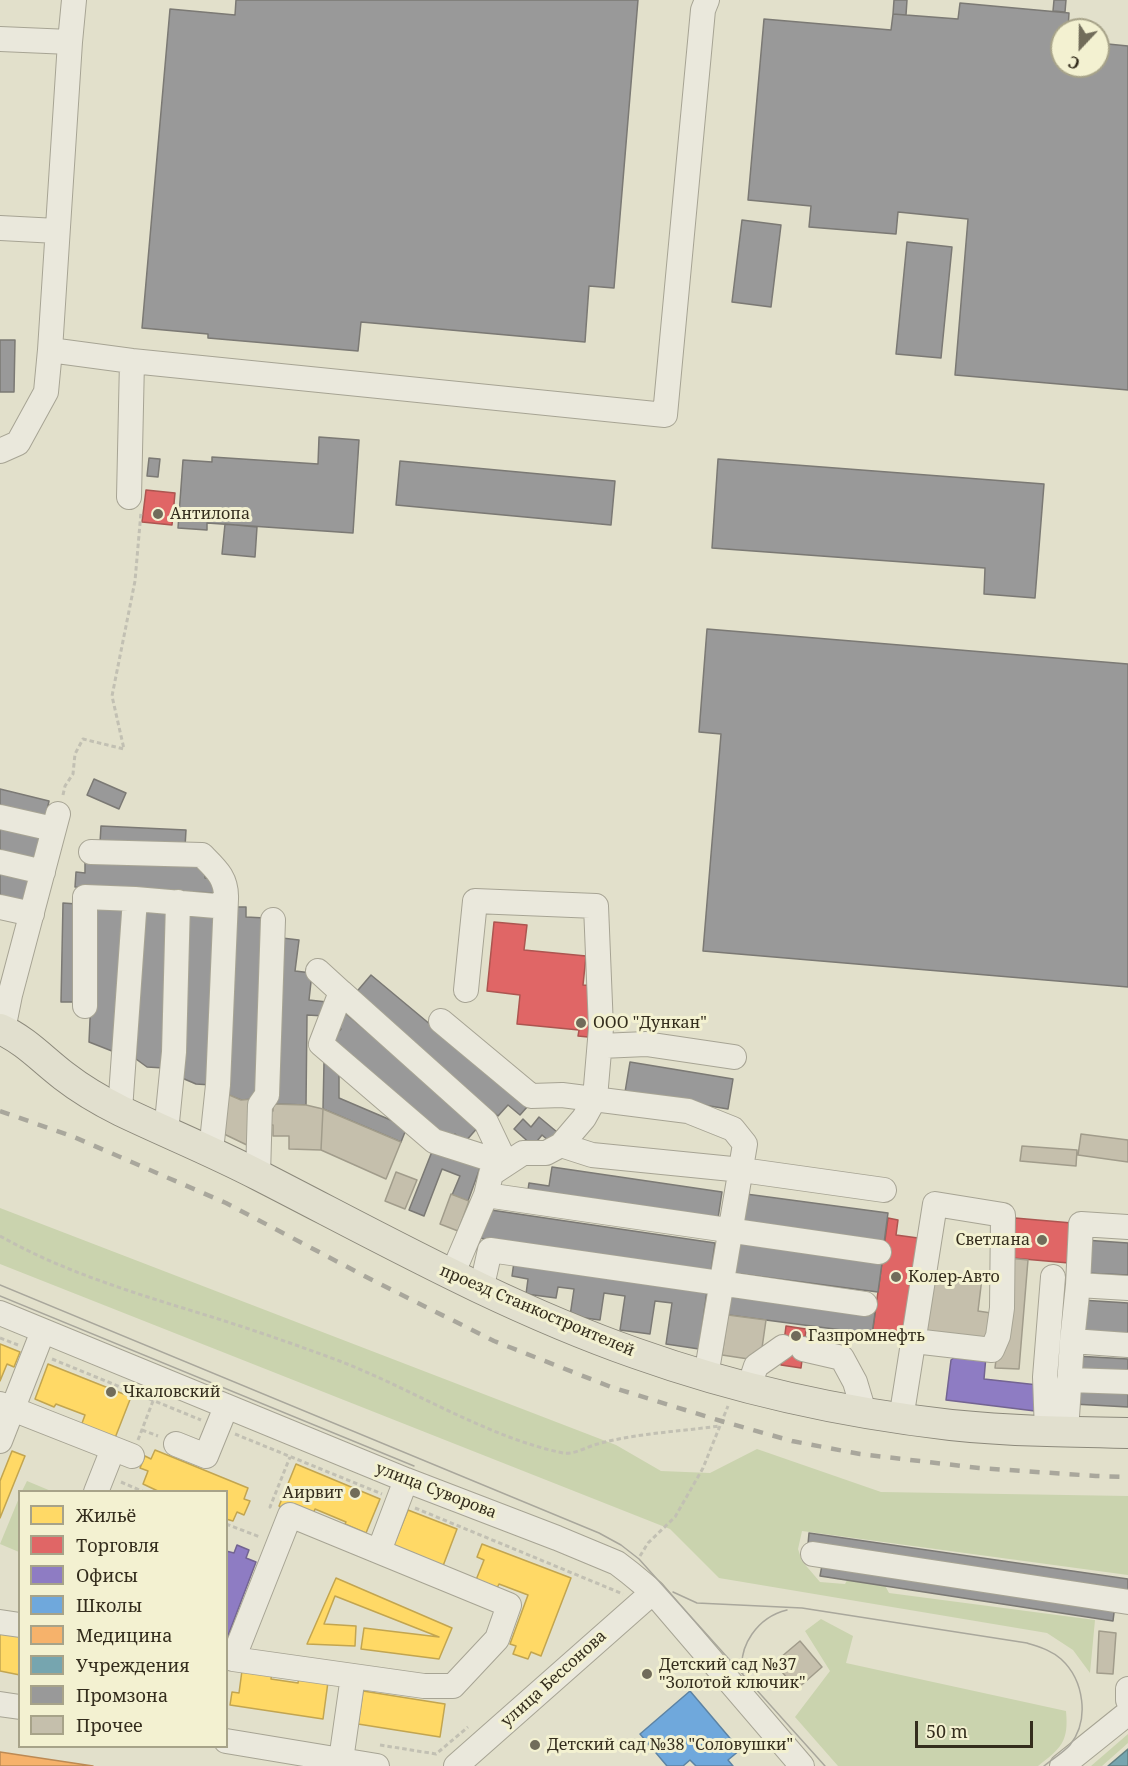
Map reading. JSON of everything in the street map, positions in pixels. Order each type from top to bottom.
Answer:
[{"type":"main road","name":"проезд Станкостроителей","points":[[1,1030],[21,1041],[82,1089],[120,1110],[212,1152],[481,1290],[586,1335],[636,1353],[706,1376],[901,1419],[1056,1432],[1128,1433]]},
{"type":"street","points":[[0,450],[18,443],[46,392],[74,0]]},
{"type":"street","points":[[50,350],[132,361],[665,415],[702,22],[707,0]]},
{"type":"street","points":[[0,39],[70,42]]},
{"type":"street","points":[[0,228],[57,231]]},
{"type":"street","points":[[129,497],[132,361]]},
{"type":"street","points":[[0,817],[55,822],[1,1030]]},
{"type":"street","points":[[91,852],[202,855],[227,887],[218,1085],[212,1152]]},
{"type":"street","points":[[0,862],[43,872]]},
{"type":"street","points":[[85,1006],[86,897],[216,906],[226,899]]},
{"type":"street","points":[[120,1110],[135,899]]},
{"type":"street","points":[[452,1275],[486,1195],[491,1174],[523,1153],[546,1153],[561,1145],[584,1118],[596,1098],[601,1046],[596,906],[475,901],[466,990]]},
{"type":"street","points":[[166,1132],[174,1052],[177,902]]},
{"type":"street","points":[[0,907],[32,914]]},
{"type":"street","points":[[258,1175],[260,1105],[267,1095],[273,920]]},
{"type":"street","points":[[318,971],[486,1122],[506,1164]]},
{"type":"street","points":[[341,992],[321,1044],[434,1140],[506,1164]]},
{"type":"street","points":[[441,1021],[531,1096],[562,1095],[596,1098],[688,1111],[733,1129],[745,1144],[706,1376]]},
{"type":"street","points":[[601,1046],[646,1044],[734,1057]]},
{"type":"street","points":[[561,1145],[592,1155],[742,1170],[884,1190]]},
{"type":"street","points":[[486,1195],[879,1252]]},
{"type":"street","points":[[901,1419],[935,1204],[1003,1215],[1002,1308],[998,1336],[992,1350],[914,1341]]},
{"type":"street","points":[[1056,1432],[1069,1380],[1082,1224],[1128,1227]]},
{"type":"street","points":[[466,1240],[490,1250],[865,1304]]},
{"type":"street","points":[[481,1290],[490,1250]]},
{"type":"street","points":[[1053,1277],[1045,1377],[1056,1432]]},
{"type":"street","points":[[1078,1285],[1128,1288]]},
{"type":"street","name":"улица Суворова","points":[[0,1313],[39,1342],[402,1490],[557,1538],[617,1563],[636,1591],[802,1766]]},
{"type":"street","points":[[1072,1341],[1128,1345]]},
{"type":"street","points":[[0,1441],[6,1406],[39,1342]]},
{"type":"street","points":[[743,1385],[756,1366],[793,1348],[842,1358],[855,1382],[864,1412]]},
{"type":"street","points":[[1069,1380],[1128,1382]]},
{"type":"street","points":[[6,1406],[122,1453],[97,1490]]},
{"type":"street","points":[[176,1444],[206,1455],[222,1417]]},
{"type":"street","points":[[379,1551],[402,1490]]},
{"type":"street","points":[[290,1515],[509,1605],[497,1640],[453,1686],[424,1686],[233,1659],[278,1545],[290,1515]]},
{"type":"street","points":[[813,1554],[1128,1602]]},
{"type":"street","name":"улица Бессонова","points":[[456,1766],[636,1591]]},
{"type":"street","points":[[0,1622],[18,1625]]},
{"type":"street","points":[[341,1760],[353,1676]]},
{"type":"street","points":[[1128,1689],[1128,1700]]},
{"type":"street","points":[[0,1704],[18,1707]]},
{"type":"street","points":[[1062,1766],[1128,1713]]},
{"type":"street","points":[[228,1741],[377,1766]]},
{"type":"path","points":[[55,822],[62,804],[64,786],[72,774],[75,754],[83,739],[124,749],[112,696],[135,581],[142,498],[129,497]]},
{"type":"path","points":[[0,1236],[28,1252],[115,1287],[338,1360],[508,1436],[566,1454],[614,1439],[719,1426]]},
{"type":"path","points":[[0,1338],[39,1342],[222,1417],[290,1457],[402,1490],[636,1591],[648,1543],[675,1517],[704,1468],[719,1426],[743,1385]]},
{"type":"path","points":[[290,1457],[270,1507],[290,1515]]},
{"type":"path","points":[[228,1525],[278,1545]]},
{"type":"green space","points":[[0,1208],[616,1445],[661,1471],[710,1473],[757,1449],[881,1492],[1128,1496],[1128,1575],[802,1531],[798,1549],[802,1561],[820,1582],[845,1584],[851,1573],[881,1578],[889,1593],[1095,1620],[1090,1673],[1073,1650],[1047,1633],[719,1578],[670,1529],[0,1264]]},
{"type":"green space","points":[[27,1481],[49,1490],[22,1490]]},
{"type":"green space","points":[[18,1500],[18,1551],[0,1544]]},
{"type":"green space","points":[[821,1619],[853,1636],[846,1663],[1066,1711],[1065,1737],[1058,1749],[1038,1766],[838,1766],[795,1717],[830,1671],[805,1631]]},
{"type":"green space","points":[[1128,1734],[1128,1743],[1102,1766],[1091,1766]]},
{"type":"building: Жильё","points":[[0,1344],[20,1352],[14,1367],[7,1364],[0,1381]]},
{"type":"building: Жильё","points":[[48,1364],[131,1397],[115,1438],[81,1426],[85,1415],[56,1404],[54,1407],[35,1399]]},
{"type":"building: Жильё","points":[[155,1450],[248,1488],[244,1499],[250,1501],[244,1515],[237,1512],[233,1521],[228,1520],[228,1490],[156,1490],[143,1484],[148,1471],[140,1468],[145,1456],[151,1459]]},
{"type":"building: Жильё","points":[[12,1451],[25,1456],[0,1518],[0,1481]]},
{"type":"building: Жильё","points":[[296,1464],[380,1499],[366,1533],[315,1509],[311,1519],[279,1506]]},
{"type":"building: Жильё","points":[[408,1510],[457,1529],[443,1566],[393,1547]]},
{"type":"building: Жильё","points":[[482,1544],[571,1578],[541,1656],[531,1652],[528,1659],[513,1654],[516,1646],[510,1644],[528,1595],[499,1584],[497,1588],[476,1580],[484,1560],[477,1557]]},
{"type":"building: Жильё","points":[[336,1578],[452,1628],[439,1659],[361,1649],[364,1628],[439,1637],[335,1596],[324,1624],[356,1626],[355,1646],[307,1644]]},
{"type":"building: Жильё","points":[[0,1627],[18,1630],[18,1675],[0,1671]]},
{"type":"building: Жильё","points":[[243,1663],[273,1667],[271,1679],[298,1683],[299,1678],[328,1682],[323,1719],[230,1705],[232,1692],[239,1693]]},
{"type":"building: Жильё","points":[[363,1691],[445,1704],[440,1737],[358,1724]]},
{"type":"building: Торговля","name":"Aнтилопа","points":[[146,490],[175,493],[172,525],[142,522]]},
{"type":"building: Торговля","points":[[494,922],[527,925],[524,950],[586,956],[583,985],[597,986],[591,1002],[588,1037],[578,1036],[579,1030],[517,1024],[520,995],[487,991]]},
{"type":"building: Торговля","name":"Колер-Авто","points":[[888,1218],[898,1220],[896,1235],[918,1238],[904,1340],[872,1336]]},
{"type":"building: Торговля","name":"Светлана","points":[[1015,1218],[1072,1223],[1069,1263],[1012,1258]]},
{"type":"building: Торговля","points":[[786,1326],[806,1329],[801,1368],[781,1365]]},
{"type":"building: Офисы","points":[[960,1353],[986,1356],[984,1379],[1038,1385],[1035,1411],[946,1400],[951,1360]]},
{"type":"building: Офисы","points":[[237,1545],[249,1550],[246,1558],[256,1562],[228,1636],[228,1552],[234,1553]]},
{"type":"building: Школы","points":[[690,1691],[740,1750],[728,1760],[733,1766],[696,1766],[690,1760],[683,1766],[667,1766],[640,1734]]},
{"type":"building: Медицина","points":[[0,1752],[93,1766],[0,1766]]},
{"type":"building: Учреждения","points":[[1128,1749],[1128,1766],[1108,1766]]},
{"type":"building: Промзона","points":[[236,0],[638,0],[614,288],[589,286],[585,342],[361,322],[358,351],[208,338],[208,334],[142,328],[170,9],[235,15]]},
{"type":"building: Промзона","points":[[894,0],[907,0],[906,15],[893,14]]},
{"type":"building: Промзона","points":[[1054,0],[1066,0],[1065,12],[1053,11]]},
{"type":"building: Промзона","points":[[960,3],[1069,13],[1069,18],[1050,18],[1050,78],[1110,78],[1110,44],[1128,46],[1128,390],[955,375],[968,219],[898,212],[896,234],[809,227],[811,206],[748,200],[764,19],[891,30],[893,14],[958,19]]},
{"type":"building: Промзона","points":[[742,220],[781,225],[771,307],[732,302]]},
{"type":"building: Промзона","points":[[907,242],[952,247],[941,358],[896,354]]},
{"type":"building: Промзона","points":[[0,340],[15,340],[14,392],[0,392]]},
{"type":"building: Промзона","points":[[319,437],[359,440],[353,533],[207,523],[207,530],[178,528],[183,460],[212,462],[212,457],[318,464]]},
{"type":"building: Промзона","points":[[149,458],[160,459],[158,477],[147,476]]},
{"type":"building: Промзона","points":[[718,459],[1044,484],[1035,598],[984,594],[985,568],[712,548]]},
{"type":"building: Промзона","points":[[400,461],[615,481],[611,525],[396,505]]},
{"type":"building: Промзона","points":[[225,524],[257,527],[255,557],[222,554]]},
{"type":"building: Промзона","points":[[707,629],[1128,664],[1128,987],[703,951],[721,734],[699,732]]},
{"type":"building: Промзона","points":[[94,779],[126,793],[119,809],[87,795]]},
{"type":"building: Промзона","points":[[0,789],[49,801],[45,820],[0,809]]},
{"type":"building: Промзона","points":[[0,822],[44,832],[37,862],[0,853]]},
{"type":"building: Промзона","points":[[101,826],[186,830],[185,847],[100,843]]},
{"type":"building: Промзона","points":[[85,858],[205,864],[205,878],[215,879],[214,893],[75,887],[76,872],[85,873]]},
{"type":"building: Промзона","points":[[0,868],[35,876],[29,905],[0,899]]},
{"type":"building: Промзона","points":[[63,903],[77,904],[75,1002],[61,1002]]},
{"type":"building: Промзона","points":[[95,907],[124,908],[117,1053],[89,1042]]},
{"type":"building: Промзона","points":[[141,907],[169,908],[164,1068],[147,1067],[136,1059]]},
{"type":"building: Промзона","points":[[232,907],[246,907],[246,917],[265,918],[257,1099],[241,1100],[223,1093]]},
{"type":"building: Промзона","points":[[186,909],[217,910],[211,1085],[196,1084],[182,1078]]},
{"type":"building: Промзона","points":[[282,938],[299,940],[295,971],[312,973],[309,1000],[327,1002],[325,1016],[307,1015],[306,1105],[273,1104]]},
{"type":"building: Промзона","points":[[371,975],[528,1106],[520,1115],[508,1105],[498,1116],[353,996]]},
{"type":"building: Промзона","points":[[344,1012],[479,1126],[465,1142],[455,1134],[449,1141],[331,1041],[341,1029],[334,1023]]},
{"type":"building: Промзона","points":[[324,1062],[339,1068],[339,1098],[407,1127],[401,1142],[323,1109]]},
{"type":"building: Промзона","points":[[630,1062],[733,1079],[728,1109],[625,1092]]},
{"type":"building: Промзона","points":[[539,1117],[557,1132],[549,1141],[542,1135],[533,1146],[514,1129],[523,1119],[531,1127]]},
{"type":"building: Промзона","points":[[433,1149],[480,1168],[468,1201],[452,1195],[460,1176],[442,1169],[424,1216],[409,1210]]},
{"type":"building: Промзона","points":[[552,1167],[722,1192],[717,1225],[527,1196],[529,1183],[549,1186]]},
{"type":"building: Промзона","points":[[746,1194],[888,1213],[884,1243],[742,1224]]},
{"type":"building: Промзона","points":[[484,1209],[715,1243],[711,1272],[479,1238]]},
{"type":"building: Промзона","points":[[1084,1240],[1128,1243],[1128,1275],[1082,1273]]},
{"type":"building: Промзона","points":[[738,1243],[882,1263],[878,1292],[733,1273]]},
{"type":"building: Промзона","points":[[514,1262],[707,1291],[699,1349],[666,1344],[672,1303],[655,1301],[650,1334],[620,1330],[625,1296],[604,1293],[600,1320],[570,1316],[574,1289],[558,1287],[556,1298],[526,1294],[528,1279],[512,1276]]},
{"type":"building: Промзона","points":[[731,1294],[875,1313],[872,1334],[728,1315]]},
{"type":"building: Промзона","points":[[1081,1300],[1128,1303],[1128,1334],[1079,1331]]},
{"type":"building: Промзона","points":[[1076,1356],[1128,1359],[1128,1374],[1075,1372]]},
{"type":"building: Промзона","points":[[1074,1389],[1128,1391],[1128,1407],[1073,1404]]},
{"type":"building: Промзона","points":[[809,1533],[1128,1579],[1128,1591],[808,1544]]},
{"type":"building: Промзона","points":[[823,1560],[1115,1605],[1113,1621],[820,1576]]},
{"type":"building: Прочее","points":[[227,1094],[241,1100],[253,1099],[251,1147],[224,1134]]},
{"type":"building: Прочее","points":[[273,1104],[306,1105],[323,1109],[321,1150],[289,1149],[289,1136],[273,1136],[273,1125],[267,1125],[267,1111],[273,1111]]},
{"type":"building: Прочее","points":[[323,1109],[401,1142],[386,1179],[321,1150]]},
{"type":"building: Прочее","points":[[1081,1134],[1128,1140],[1128,1162],[1078,1155]]},
{"type":"building: Прочее","points":[[1022,1146],[1077,1150],[1076,1166],[1020,1161]]},
{"type":"building: Прочее","points":[[396,1172],[417,1180],[405,1209],[385,1201]]},
{"type":"building: Прочее","points":[[451,1194],[469,1201],[458,1231],[440,1224]]},
{"type":"building: Прочее","points":[[1008,1258],[1028,1260],[1019,1369],[995,1368]]},
{"type":"building: Прочее","points":[[932,1272],[982,1278],[978,1311],[991,1313],[987,1347],[925,1332]]},
{"type":"building: Прочее","points":[[728,1315],[766,1320],[761,1355],[755,1360],[722,1355]]},
{"type":"building: Прочее","points":[[1099,1631],[1116,1633],[1113,1674],[1097,1673]]},
{"type":"building: Прочее","points":[[800,1641],[822,1667],[797,1689],[774,1663]]},
{"type":"tram line","points":[[0,1285],[599,1533],[621,1545],[639,1559],[825,1766]]},
{"type":"tram line","points":[[0,1296],[414,1466]]},
{"type":"tram line","points":[[673,1592],[697,1603],[802,1608],[1027,1643],[1049,1651],[1061,1659],[1075,1678],[1082,1700],[1082,1712],[1080,1724],[1070,1745],[1044,1766]]},
{"type":"tram line","points":[[743,1675],[743,1654],[752,1634],[767,1619],[787,1610]]},
{"type":"railway","points":[[0,1111],[74,1137],[226,1203],[494,1341],[611,1387],[792,1441],[860,1454],[979,1468],[1128,1477]]},
{"type":"place","name":"Aнтилопа","points":[[158,514]]},
{"type":"place","name":"ООО \"Дункан\"","points":[[581,1023]]},
{"type":"place","name":"Светлана","points":[[1042,1240]]},
{"type":"place","name":"Колер-Авто","points":[[896,1277]]},
{"type":"place","name":"Газпромнефть","points":[[796,1336]]},
{"type":"place","name":"Чкаловский","points":[[111,1392]]},
{"type":"place","name":"Аирвит","points":[[355,1493]]},
{"type":"place","name":"Детский сад №37 \"Золотой ключик\"","points":[[647,1674]]},
{"type":"place","name":"Детский сад №38 \"Соловушки\"","points":[[535,1745]]}]
